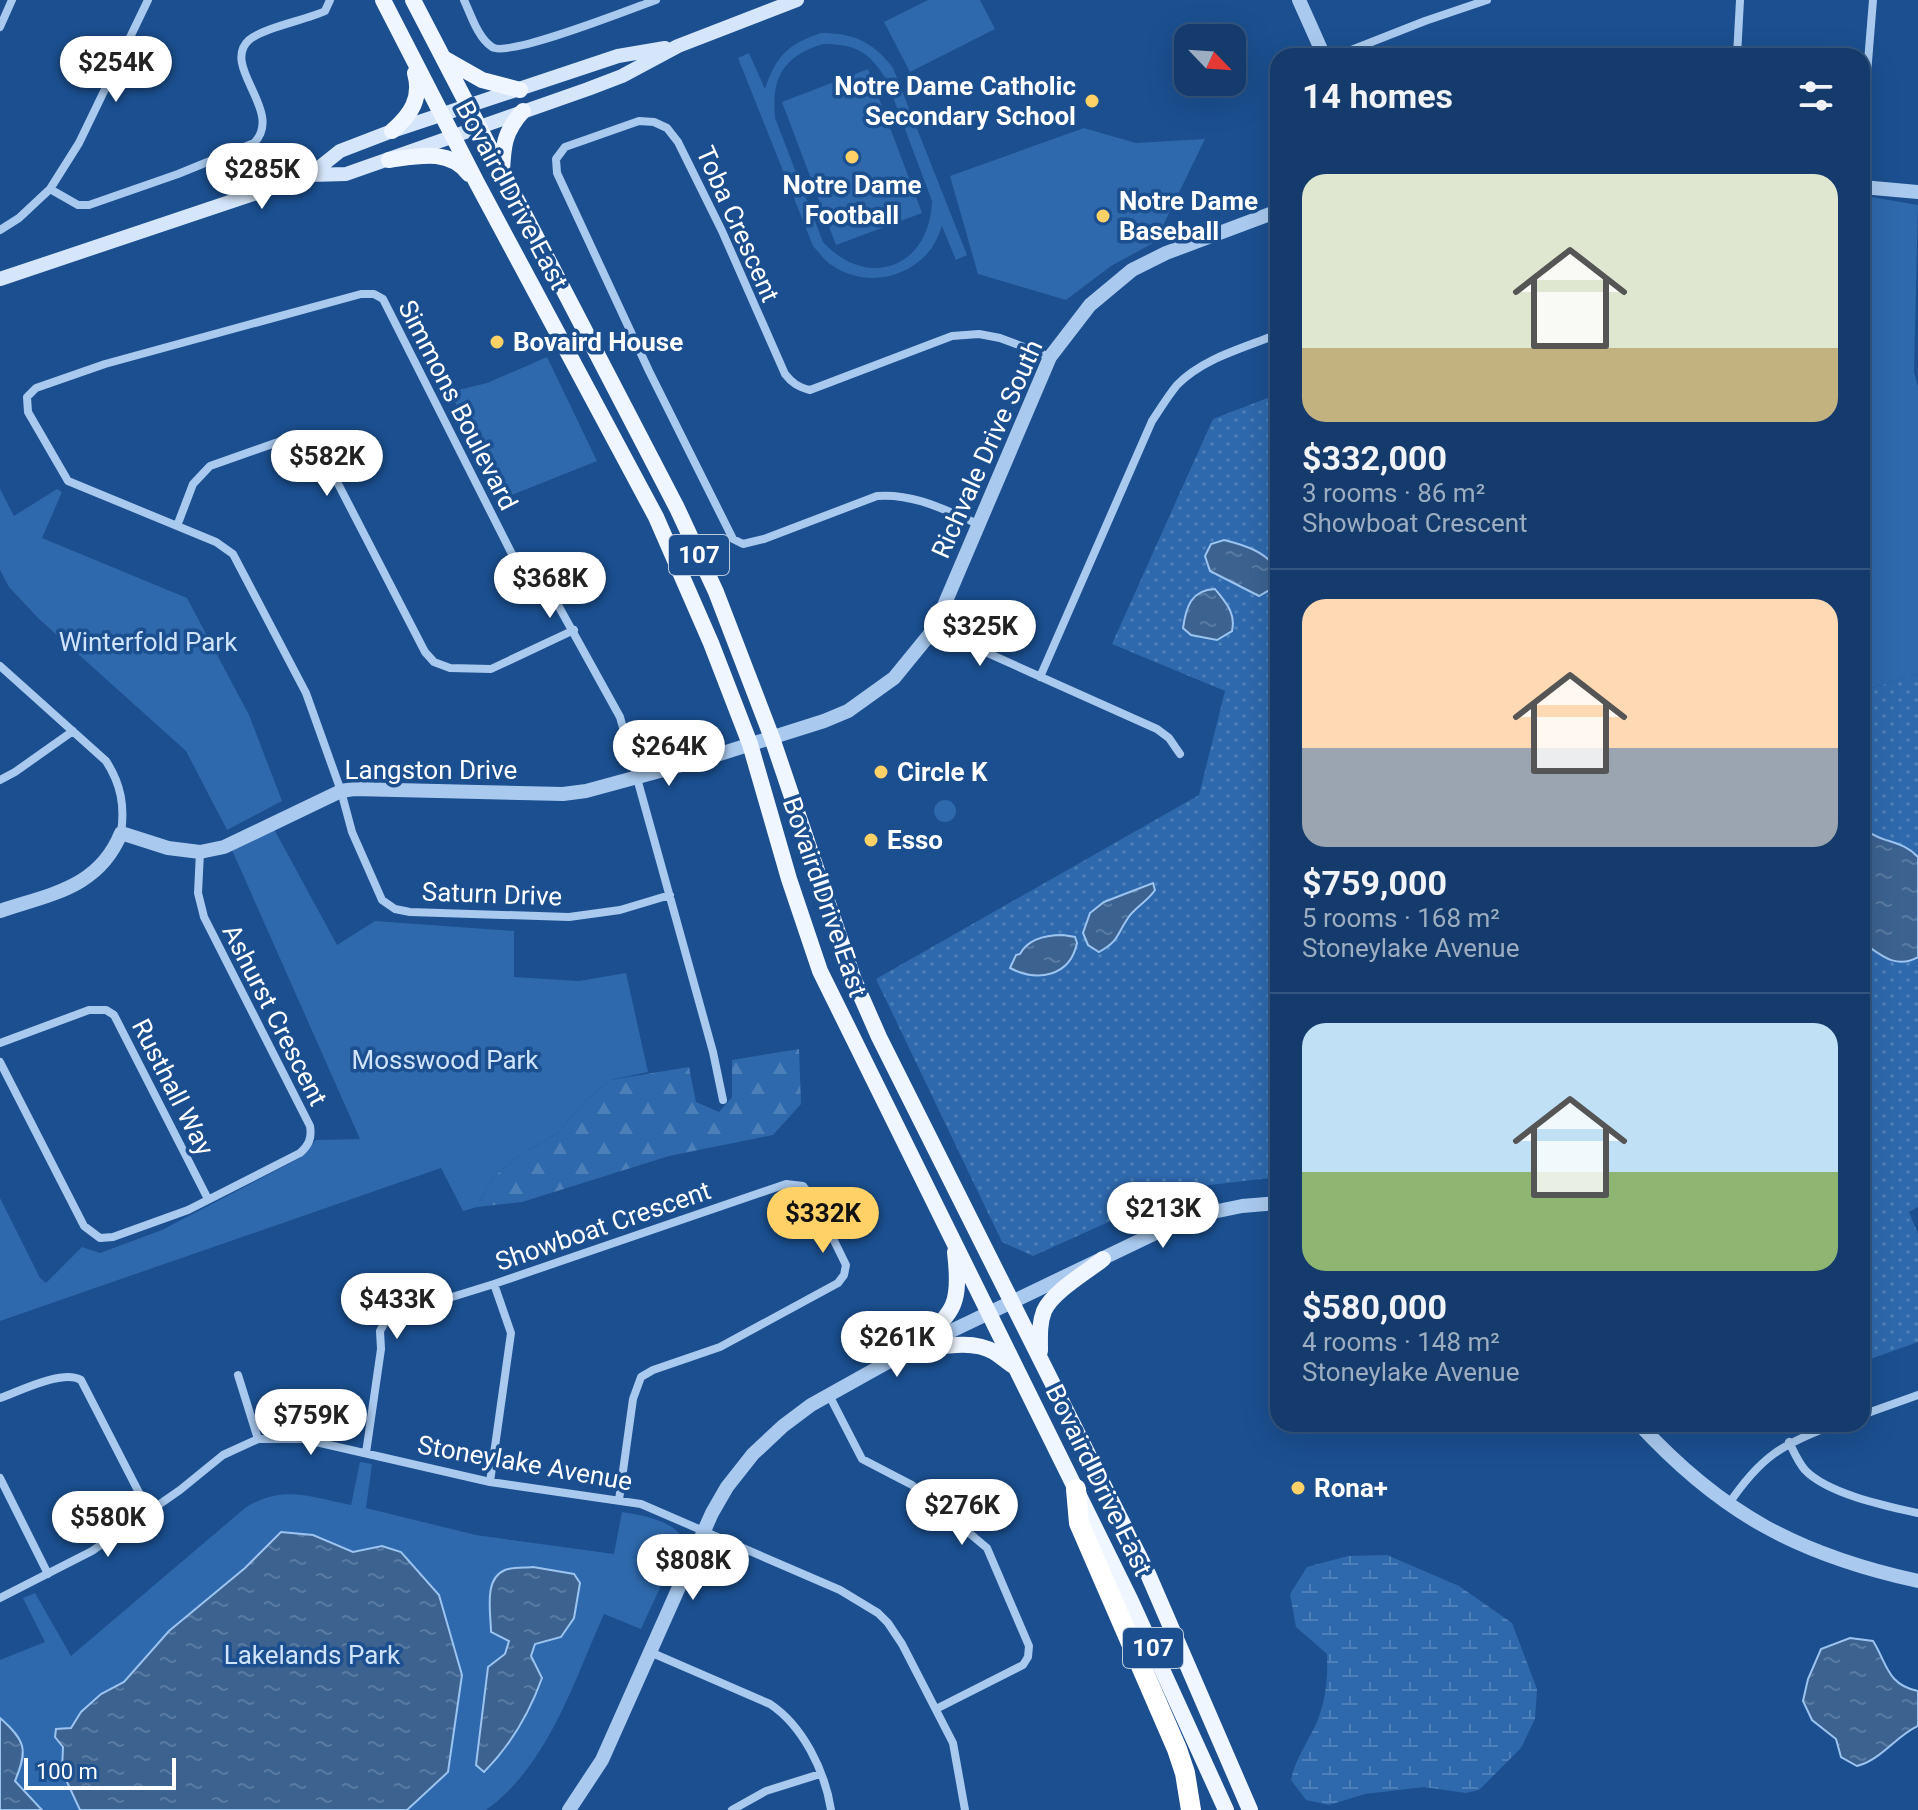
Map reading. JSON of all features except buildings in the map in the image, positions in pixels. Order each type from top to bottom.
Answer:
[{"type":"highway","points":[[1076,1489],[1079,1523],[1177,1749],[1185,1773],[1191,1810]]},
{"type":"main road","name":"Bovaird Drive East","points":[[383,0],[656,517],[711,643],[750,744],[789,879],[820,971],[1136,1612],[1226,1810]]},
{"type":"main road","name":"Bovaird Drive East","points":[[413,0],[677,508],[738,647],[854,980],[879,1037],[1148,1574],[1250,1810]]},
{"type":"main road","points":[[0,279],[310,175],[346,174],[389,160],[622,76],[678,46],[797,0]]},
{"type":"main road","points":[[310,175],[340,151],[392,131],[618,56],[678,46]]},
{"type":"main road","points":[[392,131],[410,113],[419,86],[411,56]]},
{"type":"main road","points":[[442,58],[482,80],[520,90]]},
{"type":"main road","points":[[501,174],[506,135],[510,125],[523,111]]},
{"type":"main road","points":[[389,160],[430,154],[445,157],[463,165],[477,183]]},
{"type":"main road","points":[[911,1350],[949,1315],[955,1305],[958,1283],[953,1238]]},
{"type":"main road","points":[[1040,1356],[1040,1326],[1051,1300],[1103,1259]]},
{"type":"main road","points":[[911,1350],[967,1345],[978,1347],[993,1352],[1019,1371]]},
{"type":"street","points":[[0,27],[12,0]]},
{"type":"street","points":[[0,230],[19,218],[50,189],[79,143],[148,0]]},
{"type":"street","points":[[50,189],[78,205],[89,205],[254,143],[261,137],[265,125],[242,61],[244,46],[254,37],[325,11],[330,0]]},
{"type":"street","points":[[464,0],[482,38],[499,51],[529,45],[656,0]]},
{"type":"street","points":[[1299,0],[1320,48]]},
{"type":"street","points":[[1356,48],[1487,0]]},
{"type":"street","points":[[1737,48],[1740,0]]},
{"type":"street","points":[[1869,48],[1873,0]]},
{"type":"street","name":"Toba Crescent","points":[[978,524],[914,498],[895,494],[877,496],[764,539],[743,544],[733,539],[649,371],[557,173],[556,159],[565,147],[639,121],[654,122],[667,128],[678,142],[722,231],[785,374],[793,384],[802,388],[810,390],[952,336],[979,334],[1000,338],[1050,357]]},
{"type":"street","points":[[1870,188],[1918,192]]},
{"type":"street","name":"Richvale Drive South","points":[[750,744],[848,711],[876,692],[911,660],[934,629],[1050,357],[1090,305],[1132,270],[1166,253],[1270,214]]},
{"type":"street","name":"Simmons Boulevard","points":[[341,791],[306,693],[233,554],[216,542],[68,481],[28,412],[27,397],[36,388],[105,364],[324,303],[361,294],[374,294],[383,299],[514,558],[553,596],[620,717],[713,1052],[723,1100]]},
{"type":"street","points":[[1040,677],[1152,421],[1175,387],[1218,357],[1270,337]]},
{"type":"street","points":[[177,526],[193,484],[210,466],[298,435],[310,437],[318,445],[425,652],[434,662],[450,668],[491,669],[574,630]]},
{"type":"street","points":[[934,629],[1157,729],[1169,738],[1180,754]]},
{"type":"street","points":[[0,666],[106,761],[117,780],[123,809],[121,833],[110,856],[90,877],[0,911]]},
{"type":"street","points":[[0,780],[73,731]]},
{"type":"street","name":"Langston Drive","points":[[121,833],[168,848],[200,852],[224,847],[341,791],[563,794],[636,778],[750,744]]},
{"type":"street","name":"Saturn Drive","points":[[341,791],[352,832],[382,900],[395,909],[569,917],[620,910],[670,895]]},
{"type":"street","name":"Ashurst Crescent","points":[[0,1062],[84,1226],[95,1236],[106,1239],[188,1210],[306,1148],[311,1134],[310,1126],[204,917],[198,893],[200,852]]},
{"type":"street","name":"Rusthall Way","points":[[0,1043],[89,1010],[106,1010],[114,1015],[208,1199]]},
{"type":"street","name":"Showboat Crescent","points":[[366,1453],[381,1349],[380,1331],[394,1315],[786,1184],[803,1186],[815,1202],[846,1265],[844,1275],[838,1283],[720,1347],[641,1377],[633,1399],[619,1500]]},
{"type":"street","points":[[569,1810],[602,1760],[703,1531],[727,1487],[753,1454],[796,1416],[911,1350],[1189,1217],[1270,1204]]},
{"type":"street","points":[[490,1482],[511,1333],[494,1284]]},
{"type":"street","points":[[238,1375],[258,1439]]},
{"type":"street","points":[[0,1398],[60,1377],[81,1380],[149,1512]]},
{"type":"street","points":[[829,1395],[862,1459],[912,1485],[987,1548],[1029,1646],[1023,1665],[936,1709]]},
{"type":"street","points":[[1870,1412],[1918,1395]]},
{"type":"street","points":[[1646,1432],[1673,1461],[1728,1505],[1776,1534],[1855,1566],[1918,1581]]},
{"type":"street","points":[[1728,1505],[1741,1485],[1770,1455],[1789,1442],[1815,1432]]},
{"type":"street","name":"Stoneylake Avenue","points":[[0,1598],[92,1551],[198,1477],[223,1455],[258,1439],[303,1439],[490,1482],[619,1500],[655,1509],[852,1596],[878,1613],[902,1644],[956,1752],[965,1810]]},
{"type":"street","points":[[1789,1442],[1802,1467],[1824,1483],[1869,1500],[1918,1513]]},
{"type":"street","points":[[0,1478],[48,1574]]},
{"type":"street","points":[[650,1652],[781,1711],[799,1732],[827,1787],[831,1810]]},
{"type":"street","points":[[732,1810],[766,1791],[820,1774]]},
{"type":"green space","points":[[928,0],[980,0],[995,29],[910,72],[884,22]]},
{"type":"green space","points":[[821,33],[862,41],[893,68],[967,255],[956,260],[942,226],[931,249],[910,268],[897,274],[870,278],[843,272],[813,246],[738,58],[749,53],[765,89],[785,53]],"holes":[[[823,44],[845,46],[861,52],[887,81],[932,201],[929,224],[920,242],[908,256],[894,265],[877,268],[859,266],[841,257],[823,242],[775,118],[775,91],[783,70],[798,55]]]},
{"type":"green space","name":"Notre Dame Football","points":[[868,69],[922,213],[836,245],[782,102]]},
{"type":"green space","points":[[1084,128],[1136,143],[1205,139],[1155,242],[1111,266],[1066,300],[978,274],[950,176]]},
{"type":"green space","points":[[1871,197],[1918,205],[1914,372],[1918,387],[1918,674],[1870,689]]},
{"type":"green space","points":[[547,357],[597,461],[504,498],[450,392],[487,383]]},
{"type":"green space","points":[[1270,397],[1270,1178],[1184,1188],[1033,1256],[1002,1242],[876,979],[1199,795],[1225,691],[1112,644],[1213,419]]},
{"type":"green space","name":"Winterfold Park","points":[[0,489],[14,516],[57,489],[62,492],[42,538],[187,598],[249,715],[282,801],[227,830],[186,751],[38,618],[9,587],[0,570]]},
{"type":"green space","points":[[1918,674],[1918,1207],[1909,1212],[1918,1234],[1918,1342],[1870,1359],[1870,689]]},
{"type":"green space","points":[[945,800],[953,803],[956,811],[953,819],[945,822],[937,819],[934,811],[937,803]]},
{"type":"green space","name":"Mosswood Park","points":[[274,829],[337,945],[375,921],[514,931],[514,977],[579,981],[626,973],[648,1072],[610,1080],[585,1101],[557,1134],[523,1153],[493,1177],[477,1207],[463,1211],[441,1168],[0,1321],[0,1198],[40,1278],[46,1283],[82,1247],[100,1253],[162,1230],[300,1158],[316,1140],[360,1139],[232,850]]},
{"type":"green space","points":[[799,1049],[801,1104],[773,1135],[669,1156],[522,1202],[477,1207],[493,1177],[523,1153],[557,1134],[585,1101],[610,1080],[689,1067],[696,1102],[719,1112],[732,1097],[732,1060]]},
{"type":"green space","name":"Lakelands Park","points":[[360,1462],[372,1464],[366,1508],[476,1535],[614,1554],[622,1512],[664,1523],[683,1538],[641,1629],[604,1614],[557,1721],[543,1746],[508,1792],[486,1810],[0,1810],[0,1660],[45,1642],[23,1598],[35,1593],[71,1656],[245,1508],[284,1494],[351,1505]]},
{"type":"green space","points":[[1387,1555],[1459,1586],[1512,1623],[1537,1689],[1535,1719],[1521,1748],[1479,1790],[1466,1793],[1424,1787],[1365,1794],[1329,1805],[1306,1800],[1291,1780],[1322,1705],[1327,1680],[1327,1654],[1296,1627],[1290,1594],[1307,1567],[1348,1556]]},
{"type":"water","points":[[1224,540],[1248,547],[1269,560],[1270,590],[1259,596],[1210,571],[1205,556],[1211,544]]},
{"type":"water","points":[[1215,589],[1231,613],[1232,631],[1217,640],[1191,635],[1183,628],[1191,601],[1200,593]]},
{"type":"water","points":[[1870,832],[1905,847],[1918,857],[1918,957],[1902,962],[1870,947]]},
{"type":"water","points":[[1153,883],[1155,890],[1131,914],[1111,944],[1099,952],[1088,945],[1083,933],[1090,913],[1104,902]]},
{"type":"water","points":[[1063,935],[1075,937],[1077,943],[1073,954],[1060,970],[1051,974],[1031,975],[1010,968],[1016,955],[1033,941]]},
{"type":"water","points":[[281,1532],[313,1535],[353,1552],[382,1546],[401,1552],[439,1595],[462,1675],[448,1772],[407,1810],[80,1810],[62,1771],[63,1747],[55,1737],[56,1729],[71,1728],[81,1712],[101,1694],[124,1682],[169,1631],[245,1568]]},
{"type":"water","points":[[533,1567],[574,1574],[580,1583],[574,1618],[561,1637],[535,1644],[531,1656],[542,1678],[537,1691],[511,1740],[484,1772],[476,1765],[488,1667],[505,1654],[509,1641],[491,1632],[491,1589],[498,1574],[505,1570]]},
{"type":"water","points":[[1850,1638],[1873,1641],[1894,1678],[1900,1684],[1918,1691],[1918,1726],[1874,1759],[1857,1766],[1841,1757],[1836,1739],[1812,1720],[1803,1701],[1808,1679],[1821,1649]]},
{"type":"water","points":[[0,1718],[15,1733],[22,1746],[22,1761],[15,1781],[42,1810],[0,1810]]},
{"type":"place","name":"Notre Dame Catholic Secondary School","points":[[1092,101]]},
{"type":"place","name":"Notre Dame Football","points":[[852,157]]},
{"type":"place","name":"Notre Dame Baseball","points":[[1103,216]]},
{"type":"place","name":"Bovaird House","points":[[497,342]]},
{"type":"place","name":"Circle K","points":[[881,772]]},
{"type":"place","name":"Esso","points":[[871,840]]},
{"type":"place","name":"Rona+","points":[[1298,1488]]}]
